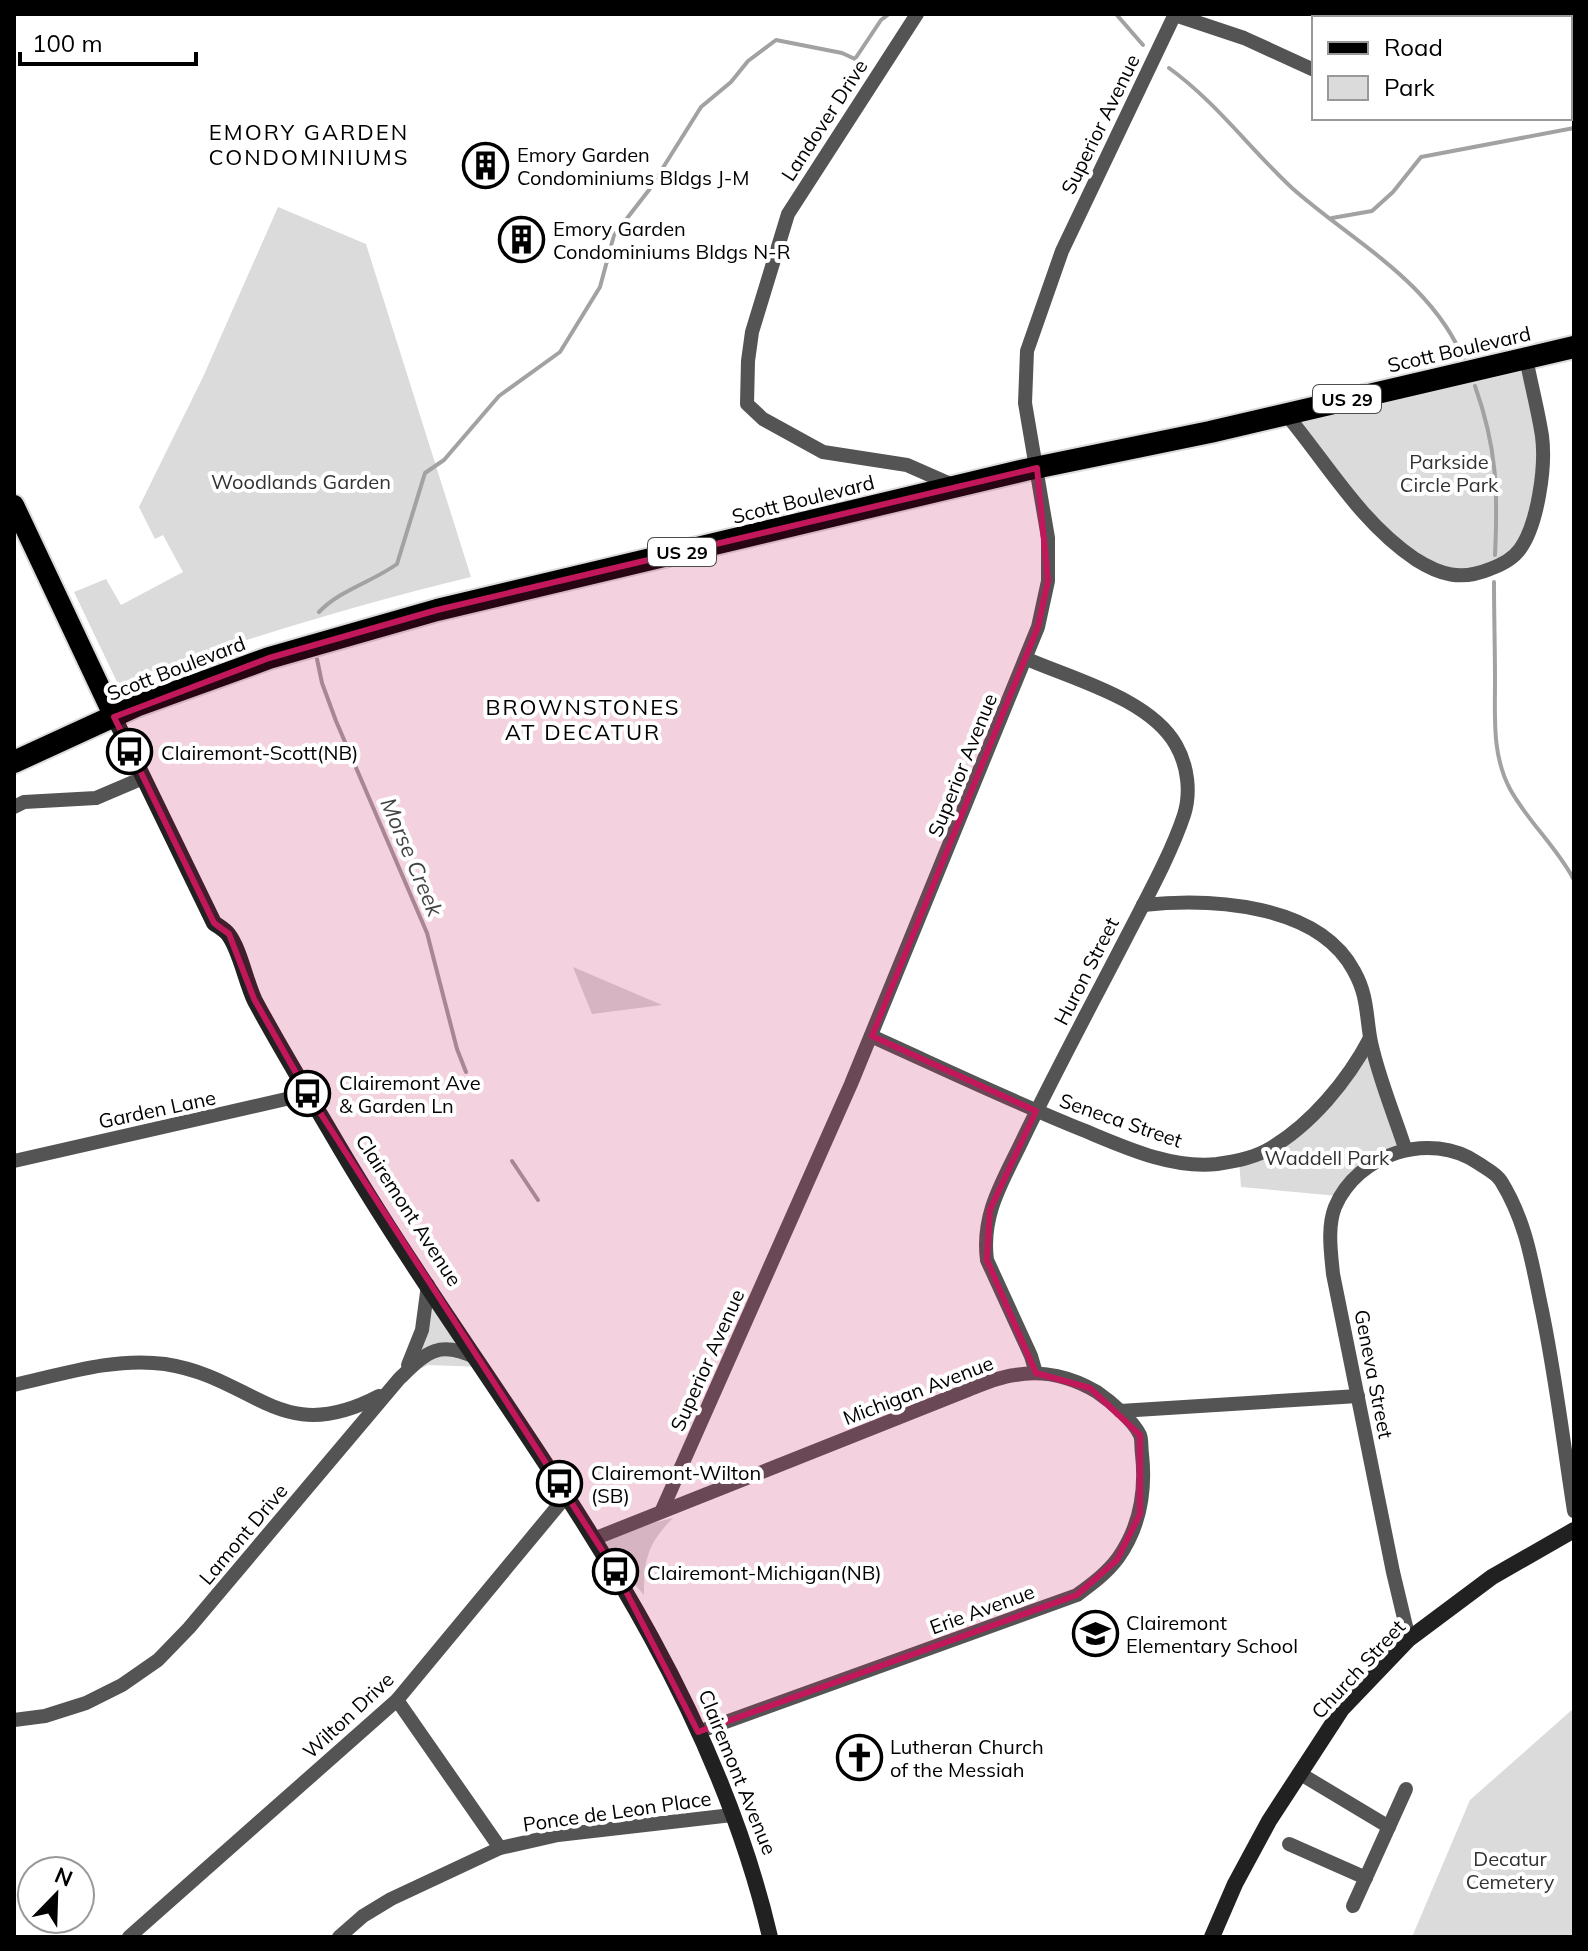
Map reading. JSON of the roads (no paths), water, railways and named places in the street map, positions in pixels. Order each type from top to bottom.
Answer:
[{"type":"highway","name":"Scott Boulevard","points":[[14,762],[136,706],[269,658],[437,610],[1037,468],[1210,432],[1574,347]]},
{"type":"main road","name":"Clairemont Avenue","points":[[14,505],[214,923],[229,934],[254,999],[308,1094],[428,1285],[596,1538],[652,1636],[698,1732],[732,1815],[754,1877],[770,1937]]},
{"type":"main road","name":"Church Street","points":[[1212,1937],[1235,1884],[1267,1834],[1299,1773],[1342,1709],[1409,1639],[1492,1577],[1574,1530]]},
{"type":"street","name":"Landover Drive","points":[[917,14],[788,214],[752,332],[747,404],[763,419],[823,452],[907,465],[958,487]]},
{"type":"street","points":[[1175,14],[1244,38],[1312,69]]},
{"type":"street","name":"Superior Avenue","points":[[662,1510],[871,1036],[1038,627],[1048,581],[1048,538],[1025,403],[1027,351],[1062,251],[1175,14]]},
{"type":"street","points":[[1285,413],[1371,524],[1414,558],[1443,575],[1474,574],[1505,563],[1519,551],[1530,532],[1539,495],[1543,440],[1526,358]]},
{"type":"street","name":"Huron Street","points":[[1027,659],[1128,701],[1155,719],[1177,745],[1189,783],[1184,814],[1143,905],[1036,1111],[990,1210],[985,1243],[993,1275],[1036,1373]]},
{"type":"street","points":[[14,807],[24,802],[96,798],[143,778]]},
{"type":"street","points":[[1143,905],[1208,902],[1251,908],[1291,919],[1321,934],[1342,952],[1356,973],[1368,1005],[1370,1038],[1405,1148],[1444,1148],[1470,1158],[1499,1177],[1525,1228],[1546,1329],[1574,1511]]},
{"type":"street","name":"Seneca Street","points":[[871,1036],[1036,1111],[1130,1149],[1177,1163],[1216,1164],[1267,1151],[1305,1122],[1360,1057],[1370,1038]]},
{"type":"street","name":"Garden Lane","points":[[14,1161],[308,1094]]},
{"type":"street","name":"Geneva Street","points":[[1405,1148],[1371,1165],[1349,1186],[1334,1209],[1331,1248],[1333,1274],[1409,1639]]},
{"type":"street","points":[[399,1379],[419,1342],[427,1310],[428,1285]]},
{"type":"street","name":"Lamont Drive","points":[[14,1720],[45,1716],[86,1703],[122,1685],[158,1660],[189,1628],[386,1392],[424,1355],[436,1350],[454,1349],[476,1358]]},
{"type":"street","points":[[14,1385],[117,1364],[163,1364],[211,1376],[283,1411],[313,1416],[347,1411],[386,1392]]},
{"type":"street","name":"Michigan Avenue","points":[[596,1538],[1001,1378],[1036,1373],[1060,1376],[1098,1393],[1120,1411]]},
{"type":"street","points":[[1120,1411],[1358,1396]]},
{"type":"street","name":"Erie Avenue","points":[[698,1732],[1077,1595],[1102,1576],[1117,1560],[1130,1538],[1140,1514],[1145,1477],[1140,1435],[1120,1411]]},
{"type":"street","name":"Wilton Drive","points":[[129,1937],[397,1700],[567,1495]]},
{"type":"street","points":[[397,1700],[500,1848]]},
{"type":"street","points":[[1299,1773],[1389,1827]]},
{"type":"street","points":[[1353,1906],[1406,1789]]},
{"type":"street","name":"Ponce de Leon Place","points":[[339,1937],[363,1916],[391,1899],[500,1848],[558,1835],[732,1815]]},
{"type":"street","points":[[1289,1844],[1366,1878]]},
{"type":"waterway","name":"Morse Creek","points":[[319,612],[327,604],[397,564],[425,473],[444,460],[499,396],[560,352],[600,287],[614,235],[649,190],[701,107],[731,82],[748,61],[776,40],[842,53],[855,59],[881,20],[889,14]]},
{"type":"waterway","points":[[1116,14],[1143,45]]},
{"type":"waterway","points":[[1169,68],[1202,96],[1292,188],[1413,287],[1452,336],[1466,365]]},
{"type":"waterway","points":[[1332,218],[1372,211],[1393,192],[1421,157],[1574,128]]},
{"type":"waterway","points":[[1475,386],[1492,450],[1495,555]]},
{"type":"waterway","points":[[1494,582],[1495,723],[1500,763],[1517,801],[1574,880]]},
{"type":"waterway","name":"Morse Creek","points":[[317,659],[336,721],[427,933],[457,1049],[466,1072]]},
{"type":"waterway","points":[[512,1161],[538,1200]]},
{"type":"place","name":"Emory Garden Condominiums Bldgs J-M","points":[[486,166]]},
{"type":"place","name":"Emory Garden Condominiums Bldgs N-R","points":[[522,239]]},
{"type":"place","name":"Clairemont-Scott(NB)","points":[[130,752]]},
{"type":"place","name":"Clairemont Ave & Garden Ln","points":[[308,1094]]},
{"type":"place","name":"Clairemont-Wilton (SB)","points":[[560,1484]]},
{"type":"place","name":"Clairemont-Michigan(NB)","points":[[616,1572]]},
{"type":"place","name":"Clairemont Elementary School","points":[[1095,1634]]},
{"type":"place","name":"Lutheran Church of the Messiah","points":[[859,1758]]},
{"type":"district","name":"EMORY GARDEN CONDOMINIUMS","points":[[309,144]]},
{"type":"district","name":"BROWNSTONES AT DECATUR","points":[[583,720]]},
{"type":"park label","name":"Parkside Circle Park","points":[[1449,472]]},
{"type":"park label","name":"Woodlands Garden","points":[[301,481]]},
{"type":"park label","name":"Waddell Park","points":[[1327,1157]]},
{"type":"park label","name":"Decatur Cemetery","points":[[1510,1870]]}]
